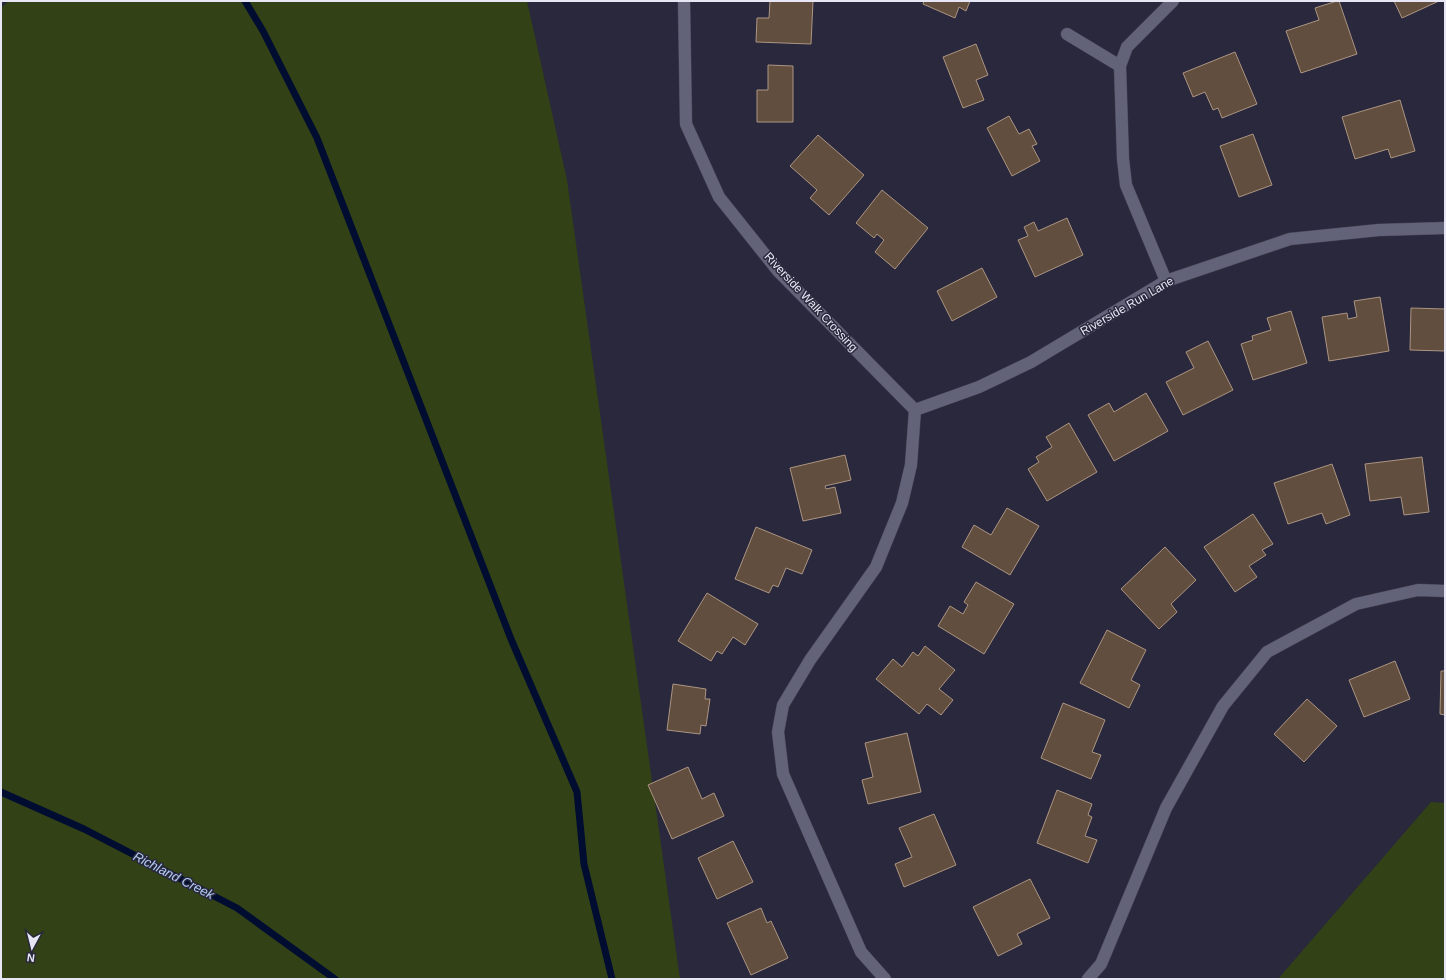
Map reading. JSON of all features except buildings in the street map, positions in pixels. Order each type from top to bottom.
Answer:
[{"type":"street","name":"Riverside Walk Crossing","points":[[684,1],[686,124],[719,197],[778,271],[915,410]]},
{"type":"street","points":[[1166,281],[1126,185],[1123,159],[1120,66],[1127,47],[1173,1]]},
{"type":"street","points":[[1067,34],[1120,66]]},
{"type":"street","name":"Riverside Run Lane","points":[[915,410],[979,387],[1031,362],[1166,281],[1290,239],[1379,230],[1445,228]]},
{"type":"street","points":[[885,979],[861,952],[783,774],[778,732],[783,705],[810,660],[876,567],[904,496],[911,465],[915,410]]},
{"type":"street","points":[[1088,979],[1101,964],[1166,808],[1223,706],[1267,652],[1356,604],[1418,590],[1445,591]]},
{"type":"green space","points":[[9,1],[527,1],[567,180],[680,979],[1,979],[1,8]]},
{"type":"green space","points":[[1431,802],[1445,803],[1445,979],[1278,979]]},
{"type":"waterway","points":[[245,1],[263,31],[317,138],[511,639],[577,792],[584,864],[612,979]]},
{"type":"waterway","name":"Richland Creek","points":[[1,792],[84,829],[237,908],[335,979]]}]
